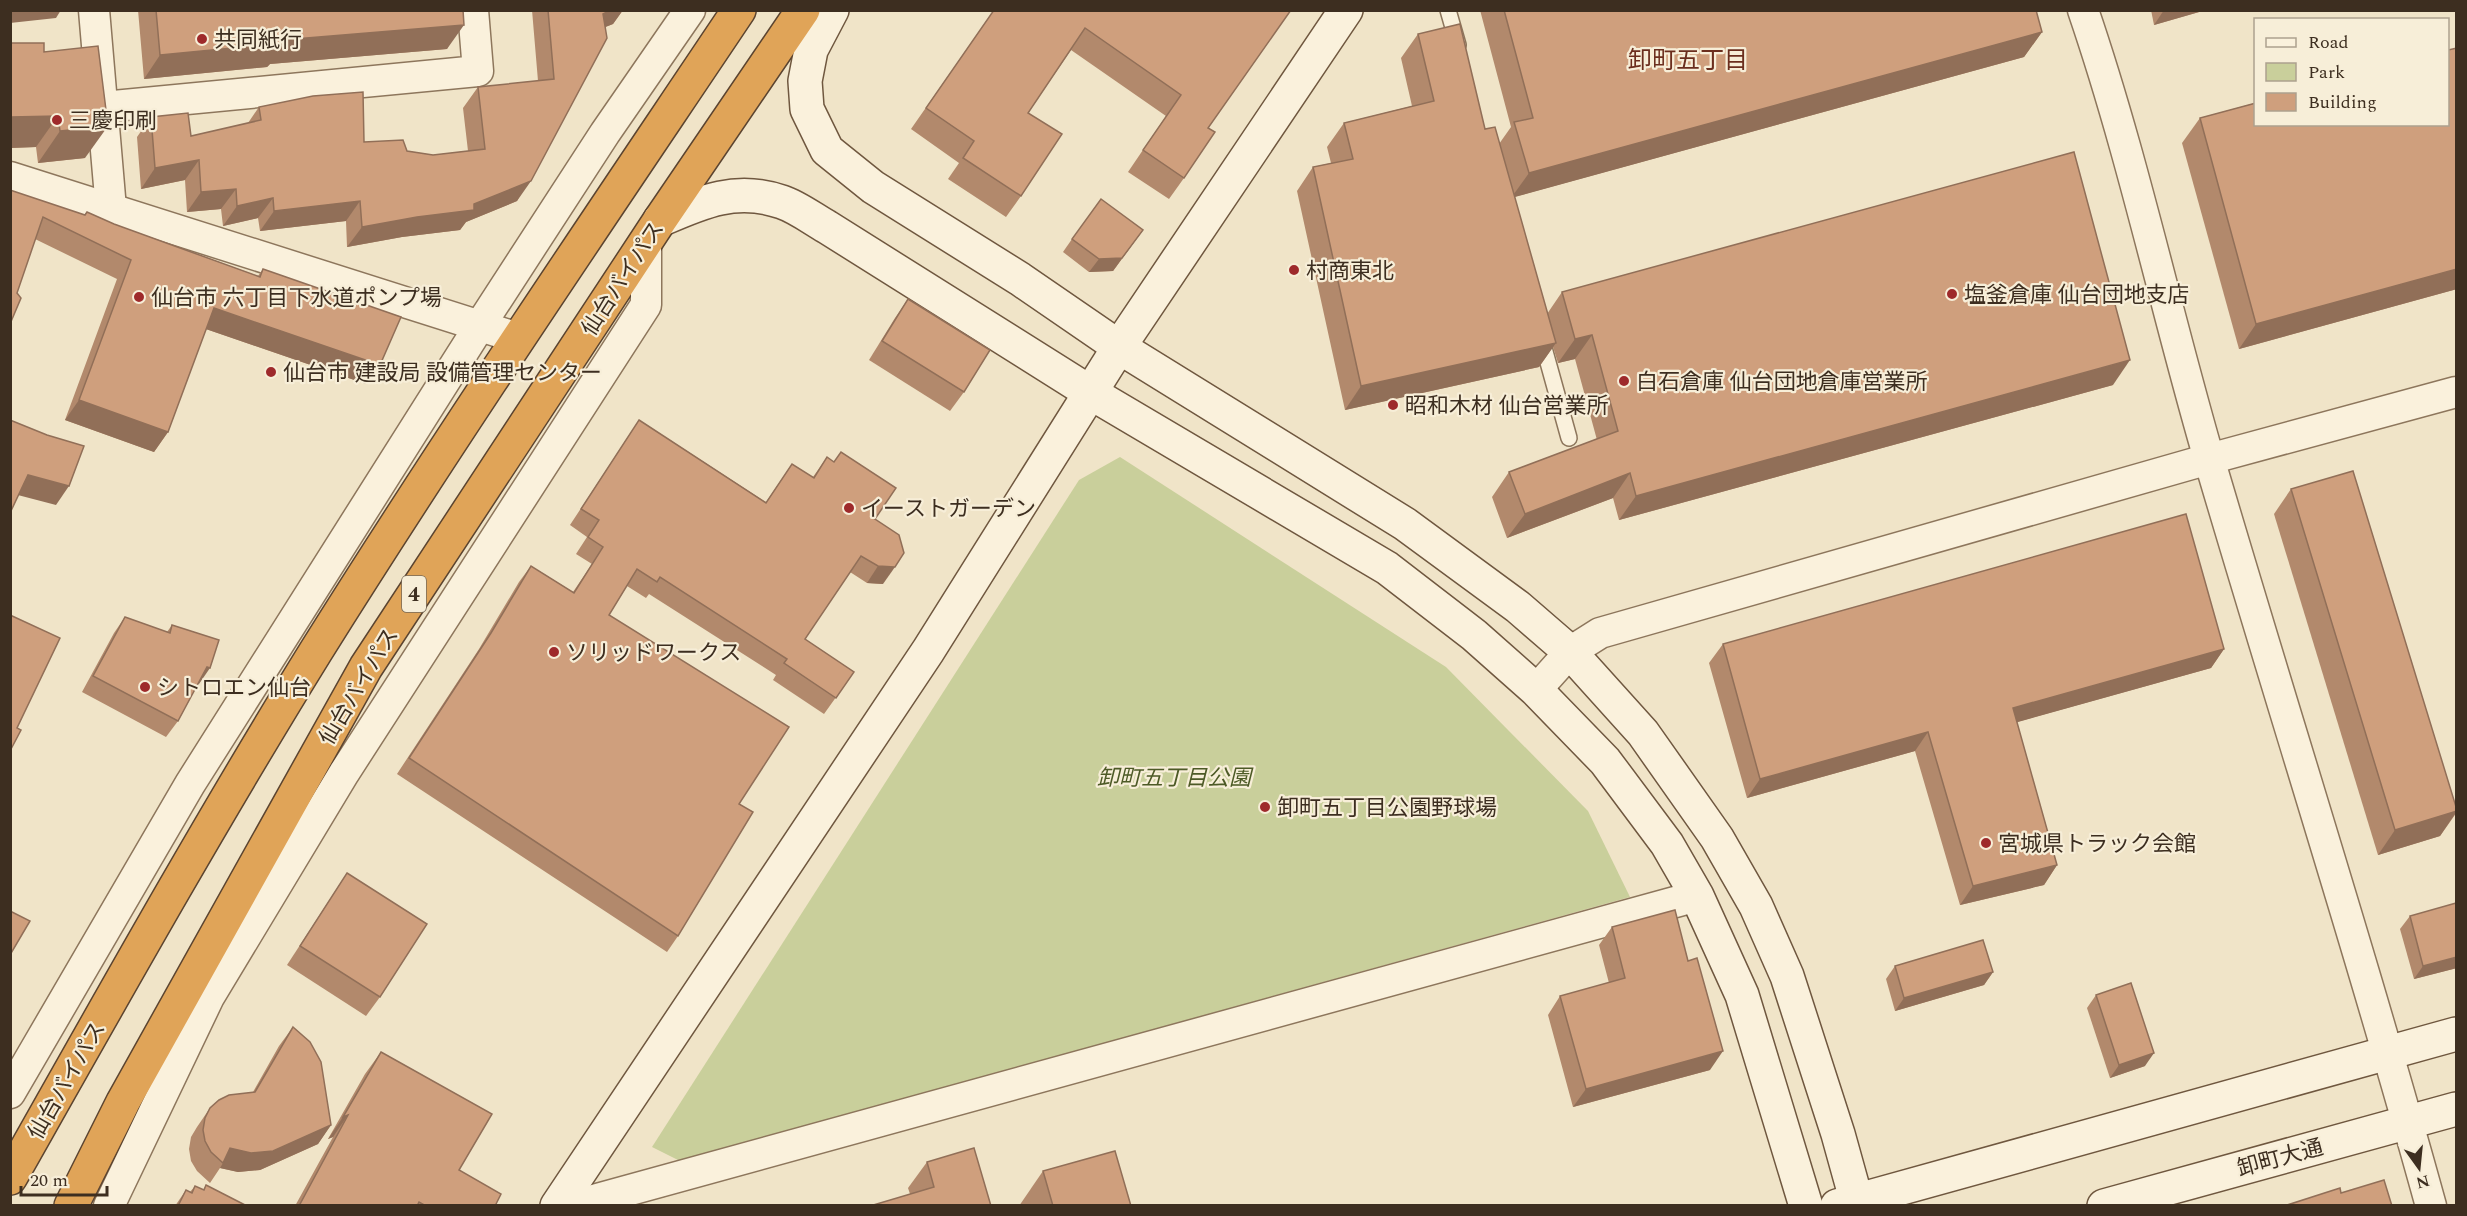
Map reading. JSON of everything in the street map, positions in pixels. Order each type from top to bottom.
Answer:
[{"type":"highway","name":"仙台バイパス","points":[[10,1178],[177,884],[310,662],[518,338],[739,10]]},
{"type":"highway","name":"仙台バイパス","points":[[71,1206],[123,1102],[366,667],[653,230],[803,10]]},
{"type":"street","points":[[94,10],[111,209]]},
{"type":"street","points":[[103,107],[477,71],[473,10]]},
{"type":"street","points":[[10,1093],[190,784],[479,327],[605,133],[690,10]]},
{"type":"street","points":[[832,10],[811,50],[805,81],[807,109],[827,150],[873,187],[1020,279],[1119,347],[1405,524],[1518,607],[1570,652],[1644,733],[1717,837],[1756,906],[1787,976],[1838,1134],[1851,1204],[2457,1034]]},
{"type":"street","points":[[556,1206],[928,651],[1119,347],[1346,10]]},
{"type":"street","points":[[2083,10],[2110,91],[2209,459],[2389,1053],[2431,1206]]},
{"type":"street","points":[[10,177],[518,338]]},
{"type":"street","points":[[109,1206],[209,997],[344,773],[646,305],[653,230],[708,200],[744,194],[782,202],[827,227],[1092,393],[1387,567],[1474,635],[1536,690],[1605,761],[1666,844],[1697,896],[1742,995],[1806,1206]]},
{"type":"street","points":[[1536,690],[1570,652],[1600,633],[2209,459],[2457,392]]},
{"type":"street","points":[[572,1206],[1697,896]]},
{"type":"street","name":"卸町大通","points":[[2103,1206],[2457,1109]]},
{"type":"lane","points":[[1448,10],[1464,64]]},
{"type":"lane","points":[[1538,327],[1569,438]]},
{"type":"green space","name":"卸町五丁目公園","points":[[1120,457],[1446,667],[1588,811],[1630,897],[680,1161],[652,1147],[1079,480]]},
{"type":"building","points":[[156,10],[463,10],[464,25],[283,40],[284,43],[160,55]]},
{"type":"building","points":[[548,10],[611,10],[603,14],[607,38],[531,181],[474,204],[474,210],[362,227],[360,201],[274,211],[273,198],[237,206],[236,189],[201,192],[199,160],[155,168],[151,117],[188,113],[191,136],[261,120],[259,107],[313,96],[363,92],[364,142],[403,140],[407,151],[433,155],[485,149],[478,87],[554,79]]},
{"type":"building","points":[[994,10],[1291,10],[1208,128],[1215,132],[1184,178],[1143,150],[1181,95],[1085,28],[1028,113],[1062,134],[1021,196],[963,158],[974,141],[926,108]]},
{"type":"building","points":[[1504,10],[2036,10],[2042,32],[1529,173],[1514,122],[1533,118]]},
{"type":"building","points":[[1460,24],[1485,129],[1495,127],[1556,343],[1361,386],[1313,167],[1353,159],[1344,123],[1434,101],[1418,34]]},
{"type":"building","points":[[10,43],[44,43],[44,52],[98,46],[108,126],[60,131],[58,116],[10,117]]},
{"type":"building","points":[[2457,48],[2457,269],[2256,324],[2200,118],[2254,104],[2254,126],[2449,126],[2449,50]]},
{"type":"building","points":[[2074,152],[2130,360],[1636,496],[1630,473],[1525,514],[1509,472],[1618,431],[1592,335],[1575,339],[1562,292]]},
{"type":"building","points":[[10,190],[85,215],[87,212],[260,277],[263,269],[401,317],[380,365],[214,308],[168,432],[79,400],[131,260],[43,217],[17,293],[21,298],[10,324]]},
{"type":"building","points":[[1101,199],[1143,230],[1122,258],[1099,259],[1072,239]]},
{"type":"building","points":[[908,299],[990,350],[964,392],[882,341]]},
{"type":"building","points":[[10,420],[47,435],[84,446],[69,486],[28,475],[10,513]]},
{"type":"building","points":[[639,420],[766,503],[792,464],[814,478],[827,457],[834,462],[841,452],[896,488],[875,519],[899,535],[904,553],[895,567],[878,566],[861,556],[805,639],[854,672],[836,698],[784,663],[787,659],[660,577],[657,582],[637,569],[609,615],[789,727],[739,804],[753,812],[678,936],[409,758],[491,633],[531,566],[574,593],[603,547],[588,537],[599,520],[581,509]]},
{"type":"building","points":[[2353,471],[2457,810],[2395,830],[2291,489]]},
{"type":"building","points":[[2186,514],[2224,649],[2013,708],[2057,865],[1973,886],[1928,732],[1760,779],[1723,644]]},
{"type":"building","points":[[10,615],[60,638],[17,728],[21,730],[10,751]]},
{"type":"building","points":[[125,617],[170,633],[172,625],[219,640],[210,668],[207,667],[178,721],[93,676]]},
{"type":"building","points":[[347,873],[427,924],[380,997],[300,946]]},
{"type":"building","points":[[2456,903],[2457,957],[2423,966],[2410,916]]},
{"type":"building","points":[[1675,910],[1688,961],[1697,958],[1723,1051],[1586,1089],[1560,996],[1625,978],[1612,927]]},
{"type":"building","points":[[10,911],[30,921],[10,955]]},
{"type":"building","points":[[1983,940],[1993,972],[1904,998],[1895,966]]},
{"type":"building","points":[[2131,983],[2154,1053],[2119,1065],[2096,995]]},
{"type":"building","points":[[293,1027],[310,1042],[321,1062],[331,1125],[273,1151],[251,1153],[230,1148],[223,1163],[211,1152],[205,1141],[203,1130],[210,1108],[229,1095],[255,1092]]},
{"type":"building","points":[[381,1052],[492,1114],[459,1170],[501,1194],[495,1206],[426,1206],[419,1202],[417,1206],[299,1206],[348,1115],[343,1117]]},
{"type":"building","points":[[974,1148],[991,1206],[870,1206],[934,1187],[927,1162]]},
{"type":"building","points":[[1115,1151],[1131,1206],[1053,1206],[1043,1171]]},
{"type":"building","points":[[2384,1180],[2392,1206],[2284,1206],[2340,1188],[2341,1193]]},
{"type":"building","points":[[206,1185],[247,1206],[178,1206],[186,1190],[192,1193],[195,1186],[204,1190]]},
{"type":"place","name":"共同紙行","points":[[202,39]]},
{"type":"place","name":"三慶印刷","points":[[57,120]]},
{"type":"place","name":"村商東北","points":[[1294,270]]},
{"type":"place","name":"塩釜倉庫 仙台団地支店","points":[[1952,294]]},
{"type":"place","name":"仙台市 六丁目下水道ポンプ場","points":[[139,297]]},
{"type":"place","name":"仙台市 建設局 設備管理センター","points":[[271,372]]},
{"type":"place","name":"白石倉庫 仙台団地倉庫営業所","points":[[1624,381]]},
{"type":"place","name":"昭和木材 仙台営業所","points":[[1393,405]]},
{"type":"place","name":"イーストガーデン","points":[[849,508]]},
{"type":"place","name":"ソリッドワークス","points":[[554,652]]},
{"type":"place","name":"シトロエン仙台","points":[[145,687]]},
{"type":"place","name":"卸町五丁目公園野球場","points":[[1265,807]]},
{"type":"place","name":"宮城県トラック会館","points":[[1986,843]]},
{"type":"district","name":"卸町五丁目","points":[[1688,60]]}]
